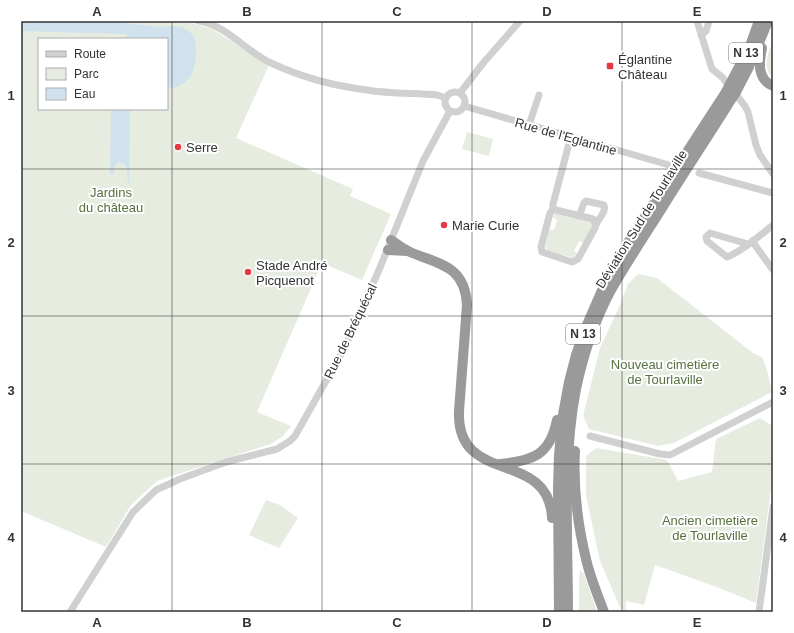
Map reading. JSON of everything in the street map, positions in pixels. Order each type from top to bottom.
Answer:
[{"type":"highway","name":"Déviation Sud de Tourlaville","points":[[568,612],[567,481],[569,440],[576,388],[594,328],[610,291],[731,92],[759,21]]},
{"type":"highway","name":"Déviation Sud de Tourlaville","points":[[557,612],[558,487],[562,420],[569,382],[586,326],[603,288],[620,256],[748,69],[765,32],[768,21]]},
{"type":"highway","points":[[765,32],[760,61],[761,72],[763,79],[773,86]]},
{"type":"highway","points":[[389,245],[441,263],[458,277],[465,290],[467,305],[459,428],[464,442],[472,452],[528,477],[540,486],[546,493],[551,505],[557,612]]},
{"type":"highway","points":[[588,348],[586,368],[578,409],[575,459],[576,490],[579,520],[587,564],[604,612]]},
{"type":"highway","points":[[497,464],[520,462],[535,457],[546,446],[554,433],[558,414],[569,382]]},
{"type":"street","points":[[198,21],[222,29],[249,50],[269,62],[318,80],[331,84],[367,90],[437,95],[446,98]]},
{"type":"street","points":[[218,21],[222,29]]},
{"type":"street","points":[[460,93],[484,62],[520,21]]},
{"type":"street","points":[[697,21],[712,69],[722,77],[742,101],[748,112],[760,155],[773,174]]},
{"type":"street","points":[[701,35],[706,31],[709,21]]},
{"type":"street","points":[[456,92],[460,93],[464,98],[464,106],[458,112],[450,111],[446,107],[446,98],[450,94],[456,92]]},
{"type":"street","points":[[529,125],[539,95]]},
{"type":"street","name":"Rue de l'Eglantine","points":[[464,106],[669,165]]},
{"type":"street","name":"Rue de Bréquécal","points":[[70,612],[134,512],[156,490],[180,479],[234,459],[277,449],[290,442],[295,436],[344,349],[423,161],[450,111]]},
{"type":"street","points":[[571,136],[541,251],[544,254],[572,262],[576,260],[595,228],[595,224],[605,210],[604,205],[586,201],[579,216]]},
{"type":"street","points":[[699,173],[773,193]]},
{"type":"street","points":[[552,210],[593,219],[595,224]]},
{"type":"street","points":[[773,225],[750,242],[734,255],[727,257],[707,241],[706,237],[710,233],[750,242],[773,270]]},
{"type":"street","points":[[590,436],[660,454],[670,455],[771,403],[773,412]]},
{"type":"street","points":[[759,612],[773,508]]},
{"type":"green space","name":"Jardins du château","points":[[21,21],[131,21],[191,23],[212,29],[269,65],[236,138],[353,189],[350,196],[391,214],[362,280],[322,263],[257,412],[291,426],[283,436],[271,444],[157,481],[131,505],[106,547],[21,511]]},
{"type":"green space","points":[[773,41],[773,78],[768,69],[767,60]]},
{"type":"green space","points":[[467,132],[493,139],[489,156],[462,149]]},
{"type":"green space","points":[[556,212],[590,221],[592,226],[584,243],[579,241],[574,251],[577,253],[574,258],[548,251],[545,247],[549,230],[554,230],[557,220],[553,217]]},
{"type":"green space","name":"Nouveau cimetière de Tourlaville","points":[[638,274],[657,278],[753,353],[762,357],[767,370],[772,392],[674,443],[658,446],[589,429],[583,416],[600,348],[628,284]]},
{"type":"green space","name":"Ancien cimetière de Tourlaville","points":[[760,418],[773,428],[773,473],[756,603],[717,587],[655,565],[644,605],[626,601],[626,612],[622,612],[600,561],[586,496],[586,456],[596,448],[667,460],[678,481],[712,472],[716,439]]},
{"type":"green space","points":[[266,500],[280,505],[298,518],[279,548],[249,535]]},
{"type":"green space","points":[[580,570],[584,574],[597,612],[579,612]]},
{"type":"water","points":[[21,21],[125,23],[159,27],[182,27],[191,33],[195,39],[195,64],[191,76],[185,82],[177,87],[168,88],[168,38],[128,38],[126,34],[21,31]]},
{"type":"water","points":[[111,110],[130,110],[129,183],[127,169],[124,164],[117,163],[114,168],[114,174],[110,174]]},
{"type":"place","name":"Églantine Château","points":[[610,66]]},
{"type":"place","name":"Serre","points":[[178,147]]},
{"type":"place","name":"Marie Curie","points":[[444,225]]},
{"type":"place","name":"Stade André Picquenot","points":[[248,272]]}]
